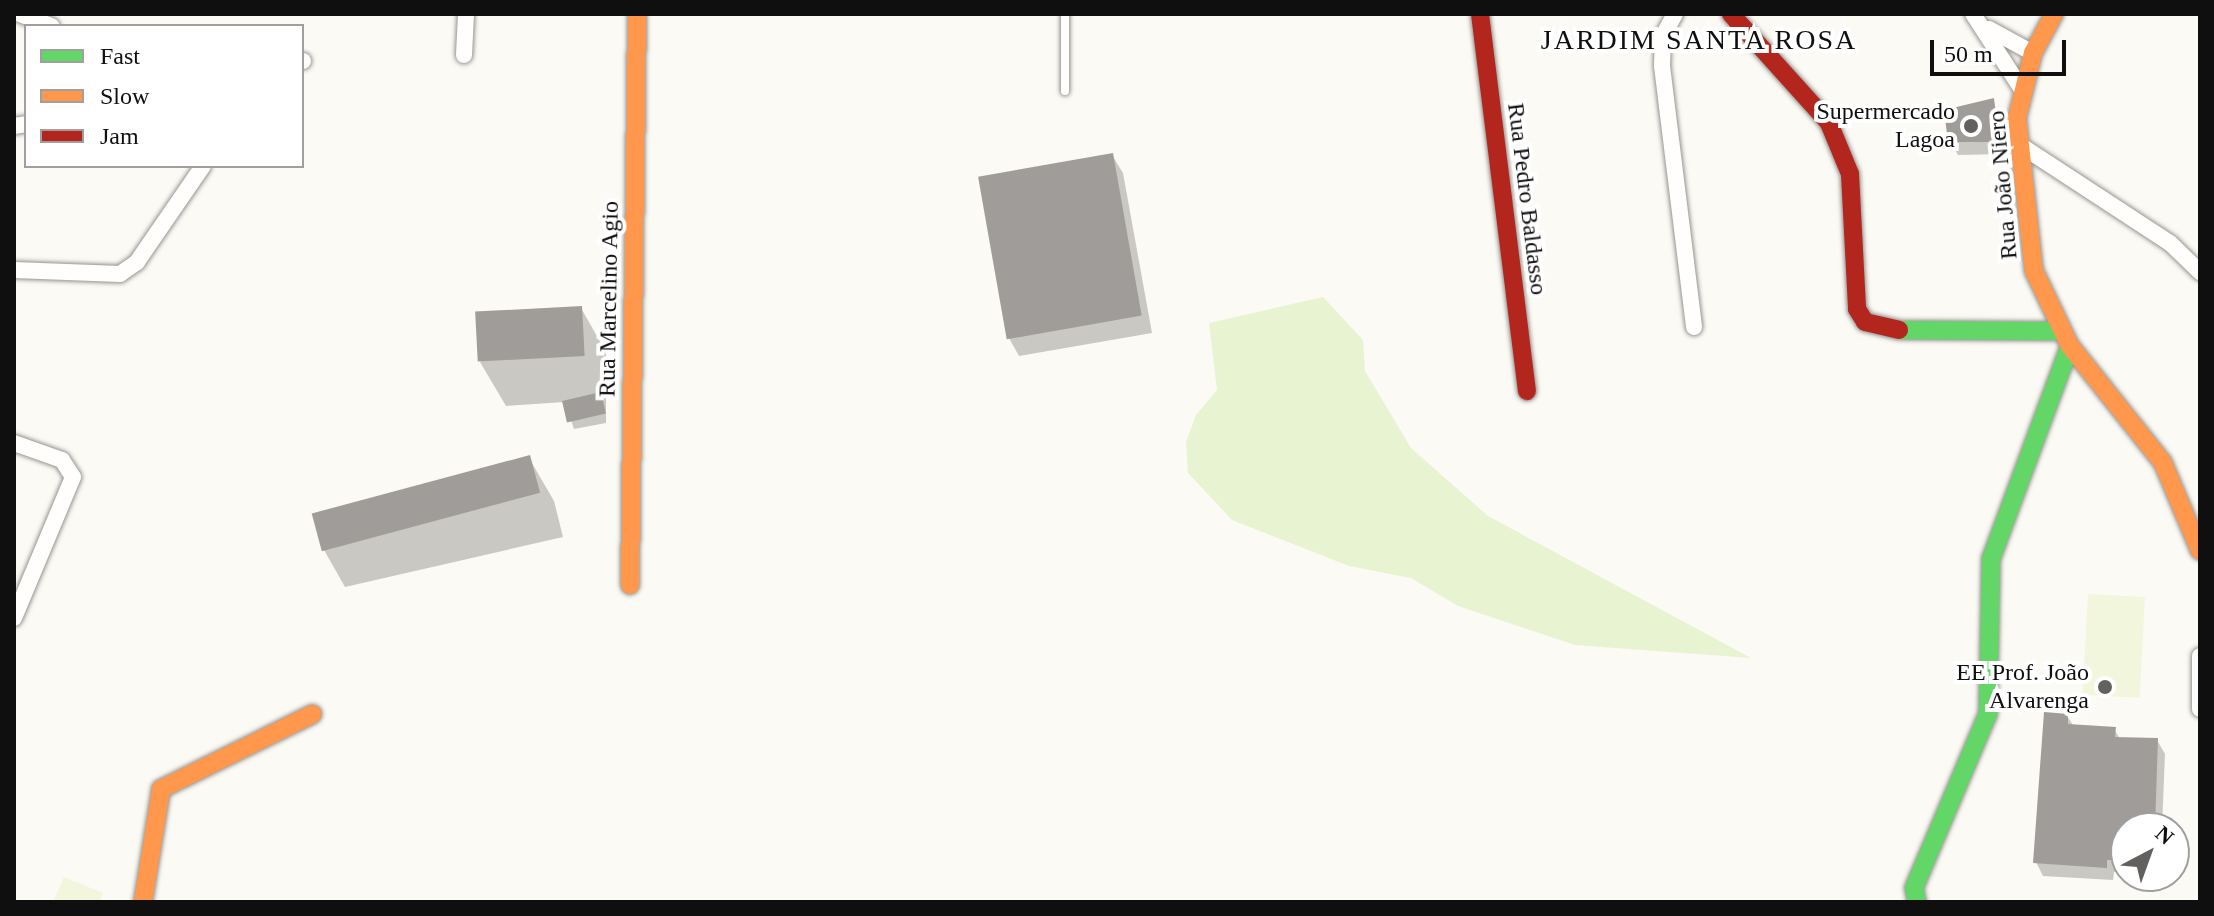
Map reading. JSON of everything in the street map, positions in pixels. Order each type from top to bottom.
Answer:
[{"type":"street","points":[[20,14],[47,24]]},
{"type":"street","points":[[464,55],[466,14]]},
{"type":"street","name":"Rua Marcelino Agio","points":[[630,585],[637,14]]},
{"type":"street","name":"Rua Pedro Baldasso","points":[[1480,14],[1527,391]]},
{"type":"street","points":[[1675,14],[1663,36],[1662,66],[1694,327]]},
{"type":"street","points":[[1731,14],[1829,123],[1850,174],[1857,309],[1865,322],[1884,330],[2066,338],[1991,559],[1988,714],[1914,888],[1917,902]]},
{"type":"street","name":"Rua João Niero","points":[[2054,14],[2033,53],[2021,88],[2020,145],[2034,271],[2066,338],[2163,463],[2200,551]]},
{"type":"street","points":[[1977,19],[2033,53]]},
{"type":"street","points":[[1977,19],[2021,88]]},
{"type":"street","points":[[2020,145],[2170,243],[2200,272]]},
{"type":"street","points":[[14,270],[120,274],[137,262],[202,168]]},
{"type":"street","points":[[14,443],[62,460],[71,488],[39,543],[14,618]]},
{"type":"street","points":[[2200,656],[2200,709]]},
{"type":"street","points":[[143,902],[161,789],[313,714]]},
{"type":"lane","points":[[1065,14],[1065,91]]},
{"type":"green space","points":[[1323,297],[1363,340],[1365,371],[1411,448],[1488,516],[1751,658],[1575,645],[1458,606],[1411,578],[1349,566],[1232,520],[1188,473],[1186,442],[1196,415],[1217,390],[1209,323]]},
{"type":"green space","points":[[2088,594],[2145,597],[2140,698],[2083,695]]},
{"type":"green space","points":[[64,877],[103,893],[99,902],[53,902]]},
{"type":"building","name":"Supermercado Lagoa","points":[[1994,98],[1998,142],[1948,142],[1944,110]]},
{"type":"building","points":[[1113,153],[1142,315],[1007,339],[978,177]]},
{"type":"building","points":[[582,306],[585,356],[478,362],[475,312]]},
{"type":"building","points":[[601,392],[606,413],[567,422],[562,401]]},
{"type":"building","points":[[530,455],[540,493],[322,551],[312,513]]},
{"type":"building","points":[[2044,712],[2068,714],[2068,724],[2116,727],[2115,737],[2158,738],[2156,812],[2110,812],[2110,860],[2107,860],[2107,868],[2033,863]]},
{"type":"traffic: fast","points":[[1899,330],[2062,331]]},
{"type":"traffic: fast","points":[[1917,902],[1914,888],[1988,714],[1991,559],[2070,346]]},
{"type":"traffic: slow","points":[[630,585],[637,14]]},
{"type":"traffic: slow","points":[[2054,14],[2033,53],[2017,118],[2034,271],[2070,346],[2163,463],[2200,551]]},
{"type":"traffic: slow","points":[[143,902],[161,789],[313,714]]},
{"type":"traffic: jam","points":[[1480,14],[1527,391]]},
{"type":"traffic: jam","points":[[1731,14],[1829,123],[1850,174],[1857,309],[1865,322],[1899,330]]},
{"type":"place","name":"Supermercado Lagoa","points":[[1971,126]]},
{"type":"place","name":"EE Prof. João Alvarenga","points":[[2105,687]]},
{"type":"district","name":"JARDIM SANTA ROSA","points":[[1699,40]]}]
